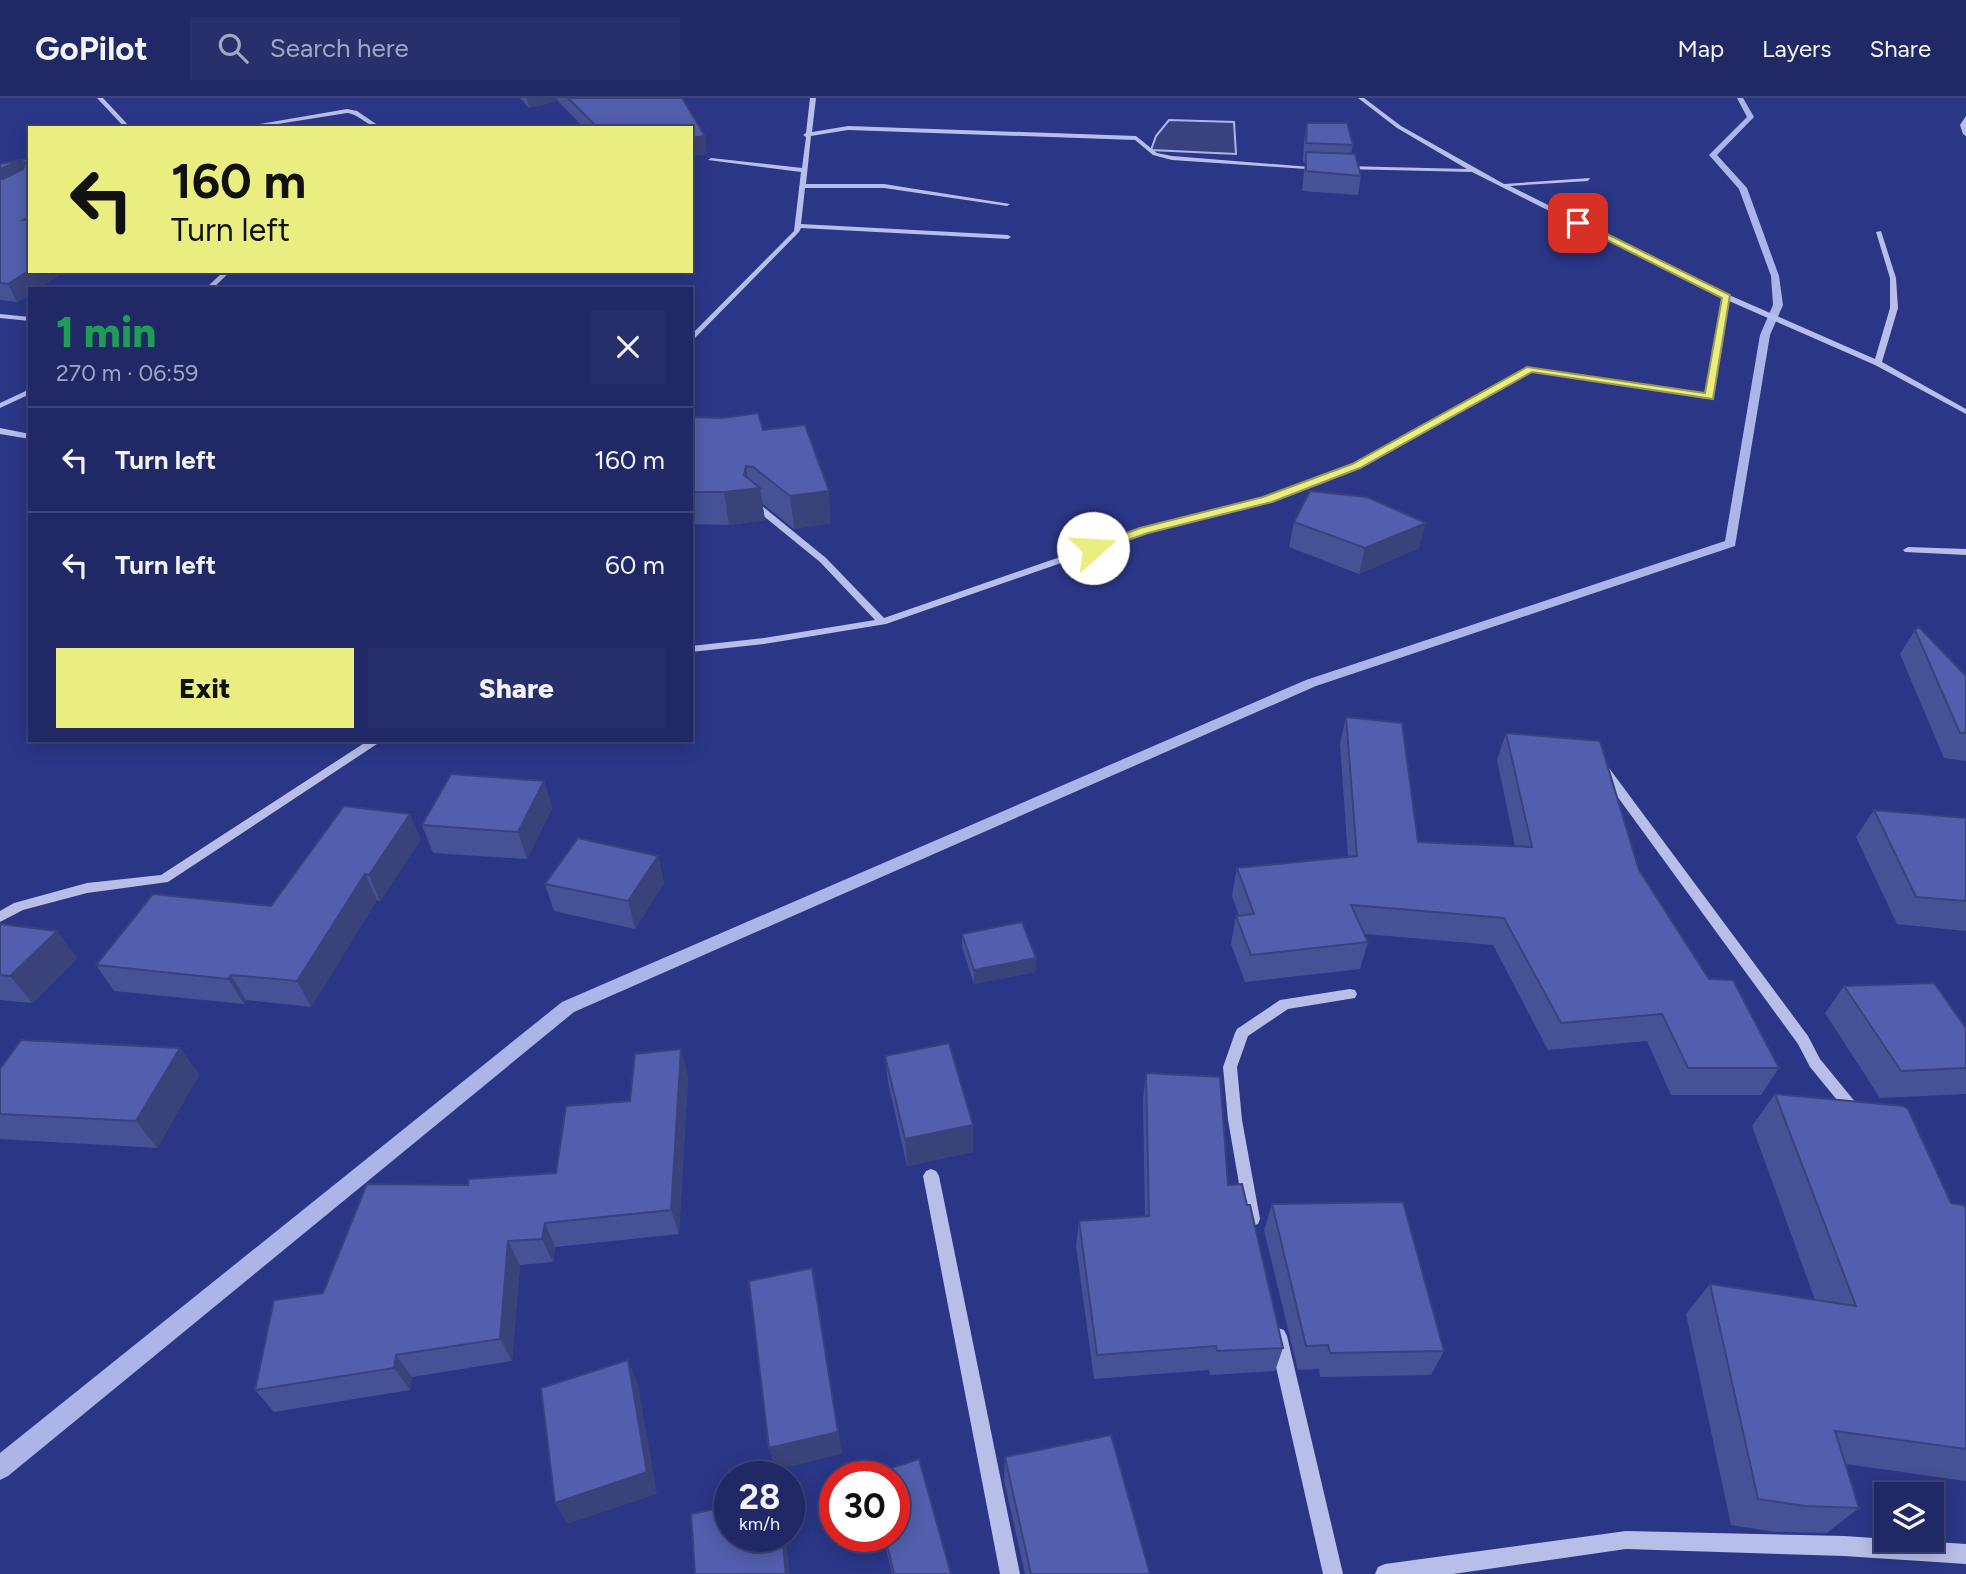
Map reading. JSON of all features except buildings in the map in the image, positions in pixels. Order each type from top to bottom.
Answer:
[{"type":"street","points":[[100,98],[126,126]]},
{"type":"street","points":[[693,338],[797,231],[806,135],[813,98]]},
{"type":"street","points":[[1361,98],[1399,127],[1474,171],[1726,297],[1844,346],[1966,412]]},
{"type":"street","points":[[253,126],[347,111],[355,112],[376,126]]},
{"type":"street","points":[[1966,118],[1963,125],[1966,134]]},
{"type":"street","points":[[806,135],[848,128],[1136,138],[1155,153],[1172,158],[1324,168]]},
{"type":"street","points":[[711,160],[802,170]]},
{"type":"street","points":[[1338,168],[1474,171]]},
{"type":"street","points":[[1504,186],[1588,179]]},
{"type":"street","points":[[801,186],[884,186],[1007,204]]},
{"type":"street","points":[[797,226],[1008,237]]},
{"type":"street","points":[[1878,363],[1894,308],[1893,278],[1880,232]]},
{"type":"street","points":[[210,287],[226,273]]},
{"type":"street","points":[[693,649],[882,622],[1144,531],[1267,499],[1356,466],[1531,369],[1710,397],[1726,297]]},
{"type":"street","points":[[0,316],[28,319]]},
{"type":"street","points":[[0,406],[28,392]]},
{"type":"street","points":[[0,431],[28,437]]},
{"type":"street","points":[[753,503],[823,560],[882,622]]},
{"type":"street","points":[[1908,550],[1966,552]]},
{"type":"street","points":[[0,917],[19,906],[88,888],[164,879],[374,742]]},
{"type":"street","points":[[1597,760],[1803,1040],[1815,1063],[1860,1117],[1870,1123]]},
{"type":"street","points":[[1254,1231],[1235,1119],[1230,1067],[1242,1033],[1284,1004],[1350,994]]},
{"type":"street","points":[[932,1176],[1010,1574]]},
{"type":"street","points":[[1275,1323],[1333,1574]]},
{"type":"street","points":[[1385,1574],[1626,1540],[1844,1546],[1966,1553]]},
{"type":"water","points":[[1169,120],[1234,122],[1236,154],[1151,150],[1156,136]]},
{"type":"waterway","points":[[0,1468],[568,1007],[1311,683],[1731,543],[1765,335],[1778,305],[1775,276],[1743,188],[1713,155],[1751,117],[1740,98]]},
{"type":"route","points":[[1093,548],[1144,531],[1267,499],[1356,466],[1531,369],[1710,397],[1726,297],[1578,223]]}]
